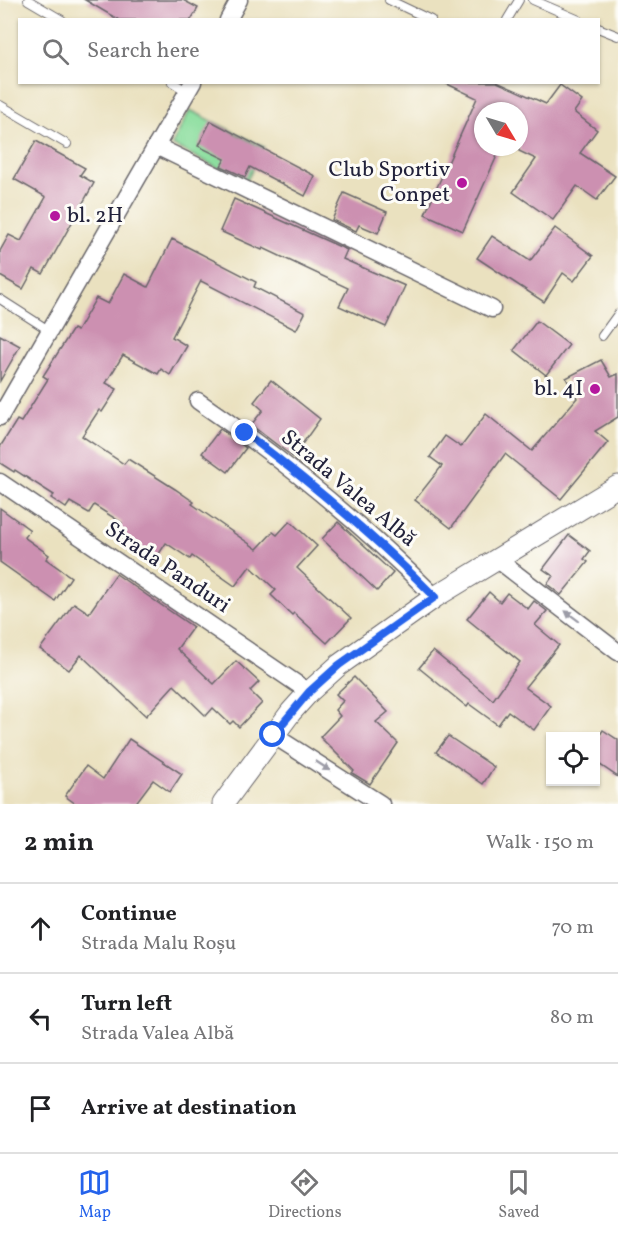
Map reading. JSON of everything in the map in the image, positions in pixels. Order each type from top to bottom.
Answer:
[{"type":"street","points":[[229,18],[239,0]]},
{"type":"street","points":[[0,417],[190,87]]},
{"type":"street","points":[[156,146],[492,309]]},
{"type":"street","name":"Strada Valea Albă","points":[[198,401],[245,433],[342,510],[391,553],[435,597]]},
{"type":"street","name":"Strada Panduri","points":[[0,482],[309,692]]},
{"type":"street","points":[[223,804],[273,735],[309,692],[366,644],[435,597],[618,486]]},
{"type":"street","points":[[498,560],[618,652]]},
{"type":"street","points":[[273,735],[381,804]]},
{"type":"lane","points":[[28,0],[59,18]]},
{"type":"lane","points":[[389,0],[427,18]]},
{"type":"lane","points":[[508,18],[519,0]]},
{"type":"lane","points":[[533,0],[574,18]]},
{"type":"lane","points":[[600,29],[618,36]]},
{"type":"lane","points":[[0,105],[67,144]]},
{"type":"lane","points":[[0,299],[50,332]]},
{"type":"lane","points":[[602,336],[618,314]]},
{"type":"green space","points":[[190,110],[264,147],[246,182],[172,145]]},
{"type":"building","points":[[85,0],[183,0],[198,8],[192,18],[116,18]]},
{"type":"building","points":[[447,84],[501,84],[546,104],[560,85],[582,101],[574,112],[597,130],[580,153],[615,176],[597,200],[577,186],[553,220],[513,192],[536,159],[528,155],[528,102],[475,102],[477,98]]},
{"type":"building","points":[[474,105],[474,156],[497,156],[463,231],[425,214]]},
{"type":"building","points":[[211,121],[315,176],[305,196],[250,167],[245,177],[221,166],[225,159],[198,146]]},
{"type":"building","name":"bl. 2H","points":[[36,141],[85,168],[80,175],[94,183],[43,274],[34,269],[23,289],[0,276],[0,251],[9,235],[21,241],[46,197],[14,179]]},
{"type":"building","points":[[344,193],[387,212],[378,233],[359,225],[356,231],[332,220]]},
{"type":"building","points":[[234,199],[347,250],[343,259],[405,286],[386,327],[339,306],[348,288],[263,248],[262,250],[220,231]]},
{"type":"building","points":[[555,228],[593,256],[574,281],[563,273],[544,302],[477,258],[492,236],[530,261]]},
{"type":"building","points":[[172,239],[256,282],[254,287],[305,313],[296,330],[201,281],[172,337],[187,346],[170,375],[161,369],[158,374],[123,355],[106,383],[117,389],[102,412],[99,410],[82,436],[124,464],[128,459],[175,489],[194,502],[192,504],[257,549],[273,532],[277,535],[290,521],[317,546],[297,568],[351,618],[327,643],[271,595],[276,590],[250,566],[235,586],[192,556],[190,559],[166,543],[155,560],[116,533],[122,523],[94,505],[89,513],[70,502],[66,508],[51,498],[54,495],[0,463],[0,447],[17,420],[21,422],[48,379],[43,376],[73,329],[77,331],[96,298],[108,304],[124,274],[148,287]]},
{"type":"building","points":[[537,321],[569,345],[546,375],[514,350]]},
{"type":"building","points":[[0,335],[20,346],[0,381]]},
{"type":"building","points":[[601,360],[611,377],[618,374],[618,417],[595,431],[608,442],[561,499],[505,454],[451,528],[415,500],[442,466],[430,457],[445,436],[461,447],[486,414],[532,451],[577,398],[566,378]]},
{"type":"building","points":[[271,380],[320,419],[293,457],[251,425],[263,410],[254,402]]},
{"type":"building","points":[[220,429],[246,448],[228,472],[202,453]]},
{"type":"building","points":[[0,508],[30,530],[24,537],[49,555],[46,559],[71,577],[55,601],[0,562]]},
{"type":"building","points":[[338,522],[393,573],[377,591],[322,539]]},
{"type":"building","points":[[569,535],[590,551],[584,559],[588,562],[561,595],[547,584],[553,576],[543,569]]},
{"type":"building","points":[[116,574],[193,627],[177,649],[214,684],[236,661],[259,682],[250,691],[262,703],[239,727],[233,721],[230,724],[213,708],[206,716],[174,685],[146,716],[81,655],[69,670],[40,649],[74,603],[89,613]]},
{"type":"building","points":[[489,592],[500,602],[507,593],[528,609],[534,601],[547,611],[535,625],[559,645],[525,687],[551,706],[534,730],[508,711],[498,725],[469,704],[467,707],[419,668],[433,651],[493,700],[520,662],[467,619]]},
{"type":"building","points":[[354,677],[388,712],[376,722],[398,743],[370,784],[352,773],[354,771],[320,737],[340,716],[335,710],[343,701],[336,694]]},
{"type":"building","points":[[603,730],[618,740],[618,777],[600,765],[600,735]]},
{"type":"building","points":[[448,736],[494,767],[483,784],[436,752]]},
{"type":"building","points":[[129,739],[182,774],[170,792],[153,780],[135,804],[76,804],[65,796],[86,766],[103,779]]},
{"type":"place","name":"Club Sportiv Conpet","points":[[462,183]]},
{"type":"place","name":"bl. 2H","points":[[55,216]]},
{"type":"place","name":"bl. 4I","points":[[595,389]]},
{"type":"route","points":[[245,433],[342,510],[391,553],[435,597],[339,665],[309,692],[273,735]]}]
